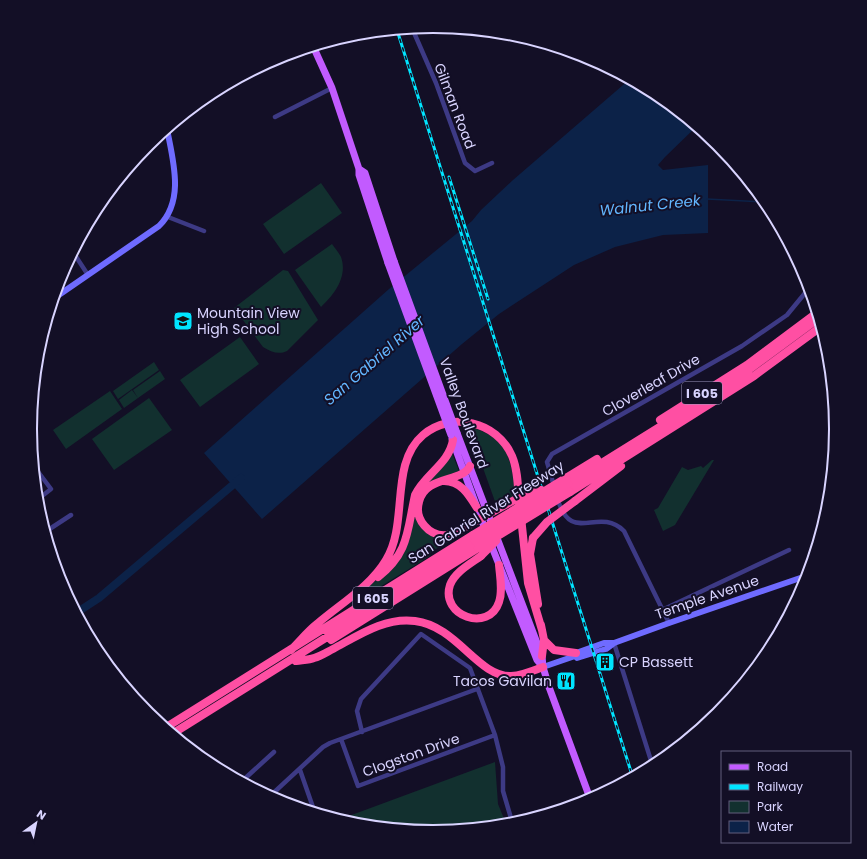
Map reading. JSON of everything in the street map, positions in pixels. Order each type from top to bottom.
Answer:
[{"type":"highway","name":"San Gabriel River Freeway","points":[[179,734],[274,668],[292,650],[477,545],[512,527],[568,485],[747,365],[813,316]]},
{"type":"highway","points":[[174,729],[477,545],[568,485],[732,382],[814,321]]},
{"type":"highway","points":[[568,485],[753,371],[815,325]]},
{"type":"highway","name":"San Gabriel River Freeway","points":[[169,726],[274,668],[296,661],[477,545],[546,490],[568,485],[658,438],[754,376],[817,330]]},
{"type":"highway","points":[[354,594],[377,573],[390,552],[398,524],[404,468],[412,447],[423,435],[435,427],[448,422],[466,422],[484,427],[494,433],[505,444],[512,456],[515,469],[524,565],[532,599],[542,630]]},
{"type":"highway","points":[[292,650],[315,625],[388,569],[400,555],[405,543],[413,504],[419,488],[448,456],[454,436]]},
{"type":"highway","points":[[542,656],[544,640],[530,558],[533,538],[538,530],[547,522],[658,438]]},
{"type":"highway","points":[[467,469],[428,487],[421,496],[418,508],[423,524],[432,532],[441,535],[455,533],[528,492],[546,490]]},
{"type":"highway","points":[[441,481],[451,482],[462,488],[477,508]]},
{"type":"highway","points":[[477,545],[450,586],[449,596],[453,606],[465,617],[481,618],[489,615],[496,608],[501,597],[499,565]]},
{"type":"highway","points":[[296,661],[315,658],[379,625],[407,620],[428,623],[442,630],[454,638],[487,669],[498,674],[514,676],[543,667]]},
{"type":"highway","points":[[544,640],[554,650],[576,655]]},
{"type":"highway","points":[[176,731],[274,668]]},
{"type":"main road","name":"Valley Boulevard","points":[[315,51],[332,88],[360,169],[358,175],[454,436],[542,656],[543,667],[589,794]]},
{"type":"main road","points":[[61,293],[159,226],[168,217],[171,209],[175,184],[168,135]]},
{"type":"main road","name":"Valley Boulevard","points":[[467,469],[477,508],[536,660],[543,667]]},
{"type":"main road","name":"Temple Avenue","points":[[543,667],[604,643],[614,643],[801,578]]},
{"type":"street","name":"Gilman Road","points":[[415,34],[436,83],[465,163],[475,171],[492,163]]},
{"type":"street","points":[[276,117],[332,88]]},
{"type":"street","points":[[168,217],[204,231]]},
{"type":"street","points":[[76,257],[88,275]]},
{"type":"street","name":"Cloverleaf Drive","points":[[662,610],[631,542],[621,528],[607,521],[578,523],[566,517],[560,507],[547,462],[552,454],[742,346],[787,315],[805,293]]},
{"type":"street","points":[[39,473],[51,489],[43,495]]},
{"type":"street","points":[[50,529],[71,515]]},
{"type":"street","points":[[669,623],[662,610],[789,550]]},
{"type":"street","points":[[362,732],[358,711],[361,699],[421,634],[470,668],[495,735],[503,767],[503,791],[511,818]]},
{"type":"street","points":[[614,643],[651,761]]},
{"type":"street","points":[[274,792],[324,747],[341,739],[477,689]]},
{"type":"street","name":"Clogston Drive","points":[[341,739],[358,786],[495,735]]},
{"type":"street","points":[[245,778],[274,752]]},
{"type":"street","points":[[300,770],[313,807]]},
{"type":"green space","points":[[321,183],[342,213],[284,254],[263,224]]},
{"type":"green space","points":[[332,244],[341,257],[343,272],[335,291],[321,307],[295,270]]},
{"type":"green space","points":[[283,270],[288,271],[318,320],[287,351],[278,353],[272,352],[263,347],[234,308]]},
{"type":"green space","points":[[240,337],[259,364],[200,407],[180,380]]},
{"type":"green space","points":[[154,362],[159,370],[118,399],[113,391]]},
{"type":"green space","points":[[160,371],[165,379],[138,398],[133,390]]},
{"type":"green space","points":[[132,390],[138,398],[124,408],[119,400]]},
{"type":"green space","points":[[110,391],[122,409],[66,449],[53,430]]},
{"type":"green space","points":[[149,398],[172,430],[114,470],[92,439]]},
{"type":"green space","points":[[470,427],[483,432],[501,445],[510,463],[515,498],[497,507],[469,429]]},
{"type":"green space","points":[[452,453],[459,471],[431,483],[422,491],[418,498],[417,514],[424,528],[430,533],[438,537],[458,535],[452,538],[453,540],[432,551],[430,556],[370,593],[367,587],[394,567],[403,553],[418,493],[427,480],[445,463]]},
{"type":"green space","points":[[714,460],[675,525],[663,531],[654,510],[658,508],[682,467],[688,470],[701,466],[703,468]]},
{"type":"green space","points":[[495,762],[498,804],[504,819],[485,823],[434,826],[382,823],[348,816]]},
{"type":"water","points":[[626,83],[654,100],[693,130],[658,165],[663,170],[708,165],[708,233],[663,235],[615,247],[574,265],[499,314],[462,344],[262,519],[204,453],[389,289],[472,221],[481,210],[513,180]]},
{"type":"waterway","name":"Walnut Creek","points":[[707,199],[758,202]]},
{"type":"waterway","name":"San Gabriel River","points":[[81,610],[99,598],[241,478]]},
{"type":"railway","points":[[398,35],[632,773]]},
{"type":"railway","points":[[449,177],[488,299]]},
{"type":"place","name":"Mountain View High School","points":[[183,321]]},
{"type":"place","name":"CP Bassett","points":[[605,662]]},
{"type":"place","name":"Tacos Gavilan","points":[[566,681]]}]
